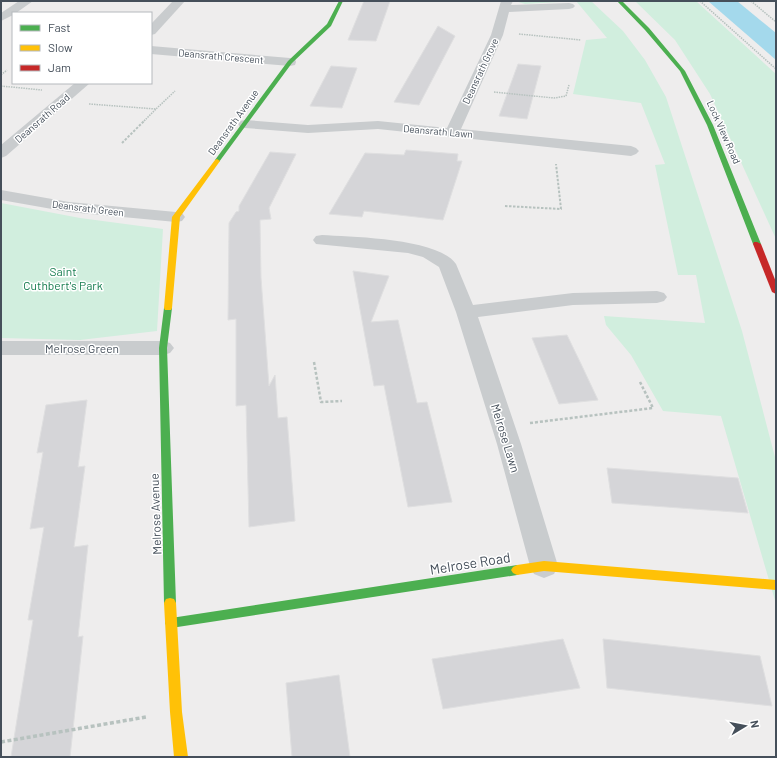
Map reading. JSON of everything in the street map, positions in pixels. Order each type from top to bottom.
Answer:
[{"type":"street","points":[[1,18],[26,1]]},
{"type":"street","points":[[152,30],[179,1]]},
{"type":"street","name":"Deansrath Avenue","points":[[176,217],[290,62],[329,24],[340,1]]},
{"type":"street","name":"Lock View Road","points":[[619,1],[647,29],[682,72],[710,125],[776,292]]},
{"type":"street","name":"Deansrath Grove","points":[[452,132],[497,35],[506,5],[569,6]]},
{"type":"street","name":"Deansrath Crescent","points":[[152,50],[290,62]]},
{"type":"street","name":"Deansrath Road","points":[[1,153],[82,84]]},
{"type":"street","name":"Deansrath Lawn","points":[[245,124],[308,129],[378,125],[631,151]]},
{"type":"street","name":"Deansrath Green","points":[[1,194],[69,207],[176,217]]},
{"type":"street","name":"Melrose Avenue","points":[[176,217],[172,270],[163,348],[171,622],[176,712],[181,757]]},
{"type":"street","name":"Melrose Lawn","points":[[322,240],[408,248],[430,253],[447,264],[466,312],[509,444],[544,566]]},
{"type":"street","points":[[466,312],[573,300],[657,297]]},
{"type":"street","name":"Melrose Green","points":[[1,348],[163,348]]},
{"type":"street","name":"Melrose Road","points":[[171,622],[544,566],[776,585]]},
{"type":"path","points":[[700,1],[776,68]]},
{"type":"path","points":[[751,1],[776,22]]},
{"type":"path","points":[[514,34],[581,40]]},
{"type":"path","points":[[1,75],[7,70]]},
{"type":"path","points":[[492,92],[554,98],[566,96],[569,85]]},
{"type":"path","points":[[1,86],[49,90]]},
{"type":"path","points":[[122,144],[175,91]]},
{"type":"path","points":[[82,104],[156,109]]},
{"type":"path","points":[[505,206],[561,209],[556,162]]},
{"type":"path","points":[[314,362],[320,402],[342,401]]},
{"type":"path","points":[[528,423],[653,408],[640,382]]},
{"type":"path","points":[[1,742],[176,712]]},
{"type":"green space","points":[[515,1],[576,1],[525,4]]},
{"type":"green space","points":[[576,1],[591,1],[623,31],[645,60],[666,97],[742,331],[776,461],[776,604],[721,416],[663,411],[631,355],[606,325],[604,316],[705,323],[696,275],[678,275],[655,165],[665,164],[641,103],[573,94],[586,40],[607,38]]},
{"type":"green space","points":[[635,1],[696,1],[776,74],[776,239],[710,94],[675,40]]},
{"type":"green space","name":"Saint Cuthbert's Park","points":[[1,203],[80,218],[163,229],[157,331],[80,340],[1,338]]},
{"type":"water","points":[[708,1],[737,1],[776,33],[776,60]]},
{"type":"building","points":[[364,1],[390,1],[376,41],[348,40]]},
{"type":"building","points":[[438,26],[455,36],[419,105],[394,102]]},
{"type":"building","points":[[518,64],[541,66],[527,119],[499,116]]},
{"type":"building","points":[[331,66],[357,68],[342,108],[310,106]]},
{"type":"building","points":[[406,150],[458,154],[457,161],[462,161],[443,220],[364,211],[362,217],[329,214],[365,153],[404,155]]},
{"type":"building","points":[[270,152],[296,154],[269,208],[271,219],[260,220],[261,278],[269,386],[275,375],[278,418],[287,417],[295,521],[249,527],[246,405],[236,406],[236,319],[228,320],[229,223],[236,212],[239,211],[239,206]]},
{"type":"building","points":[[353,271],[389,276],[371,322],[398,320],[417,403],[427,402],[452,502],[408,507],[384,385],[374,386]]},
{"type":"building","points":[[567,335],[598,400],[559,404],[532,338]]},
{"type":"building","points":[[87,400],[78,467],[85,466],[74,547],[88,545],[78,637],[83,636],[70,757],[11,757],[33,620],[28,620],[44,527],[30,529],[43,452],[37,453],[46,405]]},
{"type":"building","points":[[607,468],[738,478],[748,513],[612,503]]},
{"type":"building","points":[[563,639],[580,688],[443,709],[432,659]]},
{"type":"building","points":[[603,639],[760,656],[772,706],[607,688]]},
{"type":"building","points":[[339,675],[350,757],[292,757],[286,683]]},
{"type":"traffic: fast","points":[[217,161],[290,62],[329,25],[341,1]]},
{"type":"traffic: fast","points":[[619,1],[647,29],[682,71],[710,125],[757,244]]},
{"type":"traffic: fast","points":[[168,308],[163,348],[170,603]]},
{"type":"traffic: fast","points":[[171,623],[517,570]]},
{"type":"traffic: slow","points":[[168,308],[176,217],[217,161]]},
{"type":"traffic: slow","points":[[517,570],[544,566],[776,585]]},
{"type":"traffic: slow","points":[[170,603],[176,712],[181,757]]},
{"type":"traffic: jam","points":[[757,244],[776,292]]}]
